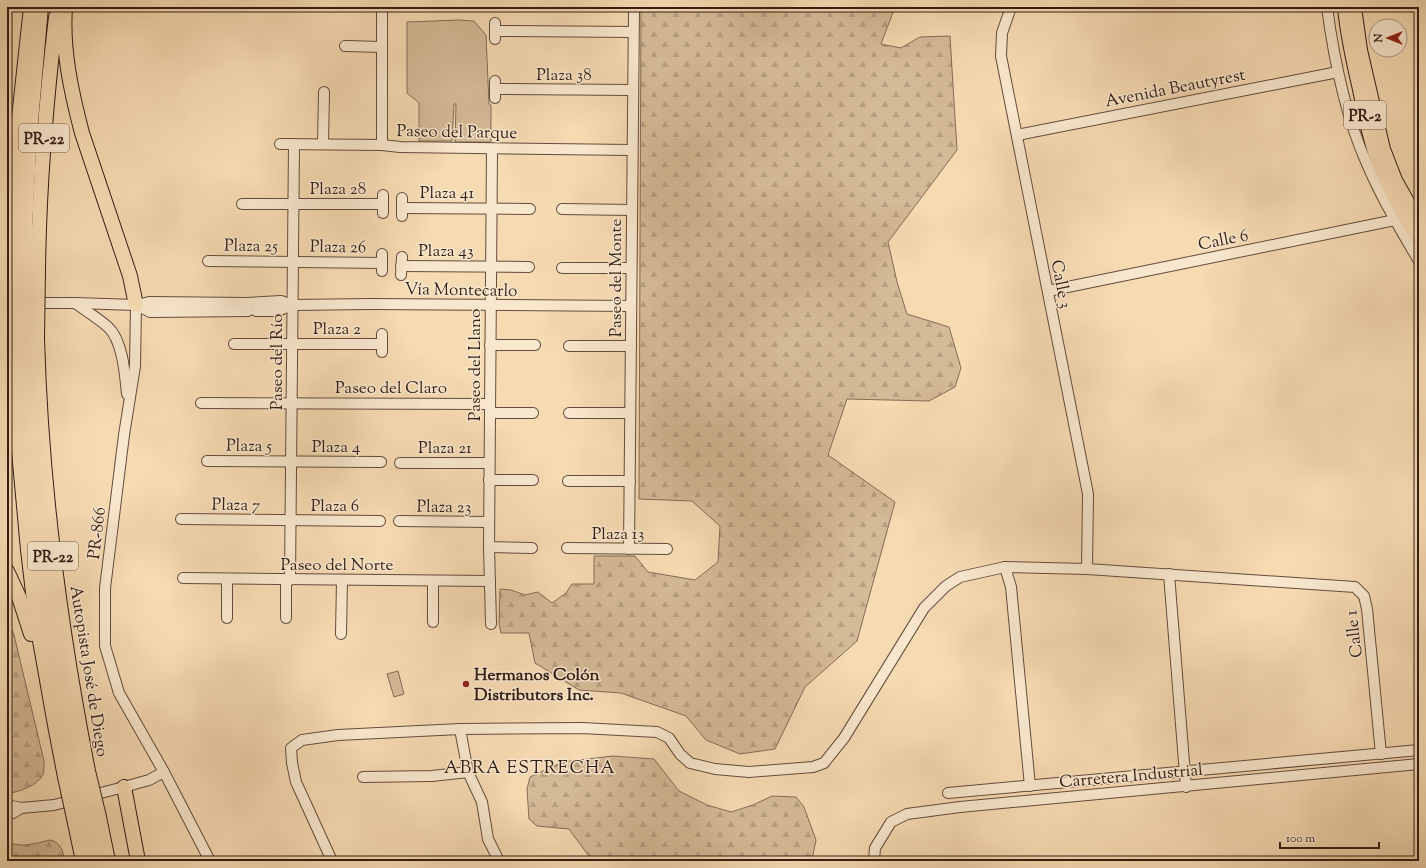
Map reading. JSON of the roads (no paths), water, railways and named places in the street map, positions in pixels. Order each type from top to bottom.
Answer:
[{"type":"highway","name":"Autopista José de Diego","points":[[31,7],[17,136],[13,222],[25,270],[22,340],[42,431],[48,510],[68,660],[77,775],[87,820],[83,861]]},
{"type":"highway","points":[[25,270],[25,228],[29,141],[41,7]]},
{"type":"highway","points":[[35,81],[46,7]]},
{"type":"highway","name":"Autopista José de Diego","points":[[57,7],[48,85],[40,182],[25,270],[22,340],[16,418],[21,483],[36,618],[45,669],[77,775],[87,820],[108,861]]},
{"type":"highway","points":[[65,7],[64,38],[75,109],[130,276],[136,305]]},
{"type":"highway","points":[[7,376],[22,340]]},
{"type":"highway","points":[[7,571],[19,597],[36,652],[45,669]]},
{"type":"highway","points":[[124,787],[138,861]]},
{"type":"highway","points":[[87,820],[96,861]]},
{"type":"main road","name":"PR-2","points":[[1344,7],[1350,52],[1369,135],[1381,170],[1419,242]]},
{"type":"main road","name":"PR-2","points":[[1355,7],[1361,50],[1384,149],[1396,180],[1408,219]]},
{"type":"street","points":[[382,145],[383,7]]},
{"type":"street","name":"Paseo del Monte","points":[[629,549],[634,7]]},
{"type":"street","name":"Calle 3","points":[[1011,7],[1002,33],[1001,56],[1088,494],[1087,569]]},
{"type":"street","points":[[1327,7],[1338,72],[1349,116],[1367,164],[1408,219],[1419,261]]},
{"type":"street","points":[[495,31],[634,32]]},
{"type":"street","points":[[345,46],[382,47]]},
{"type":"street","name":"Avenida Beautyrest","points":[[1017,134],[1338,72]]},
{"type":"street","name":"Plaza 38","points":[[495,89],[633,90]]},
{"type":"street","points":[[323,144],[324,92]]},
{"type":"street","name":"Paseo del Parque","points":[[280,144],[382,145],[400,148],[632,150]]},
{"type":"street","name":"Paseo del Río","points":[[286,618],[290,520],[292,403],[294,144]]},
{"type":"street","name":"Paseo del Llano","points":[[491,624],[489,463],[492,149]]},
{"type":"street","name":"Plaza 28","points":[[246,201],[383,204]]},
{"type":"street","name":"Plaza 41","points":[[402,207],[530,209]]},
{"type":"street","points":[[562,209],[632,210]]},
{"type":"street","name":"Calle 6","points":[[1048,291],[1408,219]]},
{"type":"street","name":"Plaza 25","points":[[208,261],[293,262]]},
{"type":"street","name":"Plaza 26","points":[[293,262],[382,263]]},
{"type":"street","name":"Plaza 43","points":[[401,266],[529,267]]},
{"type":"street","points":[[562,268],[631,268]]},
{"type":"street","name":"Vía Montecarlo","points":[[136,305],[149,302],[246,303],[281,301],[292,305],[371,304],[631,306]]},
{"type":"street","points":[[7,303],[136,305]]},
{"type":"street","points":[[75,303],[109,328],[118,343],[125,374],[128,410]]},
{"type":"street","name":"Vía Montecarlo","points":[[136,305],[150,312],[211,312],[278,311],[292,305]]},
{"type":"street","name":"PR-866","points":[[136,305],[135,366],[105,588],[105,646],[119,693],[164,772],[210,861]]},
{"type":"street","name":"Plaza 2","points":[[234,344],[382,343]]},
{"type":"street","points":[[490,345],[535,345]]},
{"type":"street","points":[[569,346],[631,346]]},
{"type":"street","name":"Paseo del Claro","points":[[201,403],[292,403],[490,408],[533,413]]},
{"type":"street","points":[[569,413],[630,414]]},
{"type":"street","name":"Plaza 5","points":[[207,461],[291,462]]},
{"type":"street","name":"Plaza 4","points":[[291,462],[381,462]]},
{"type":"street","name":"Plaza 21","points":[[400,463],[489,463]]},
{"type":"street","points":[[489,480],[533,480]]},
{"type":"street","points":[[568,481],[630,481]]},
{"type":"street","name":"Plaza 7","points":[[181,519],[290,520]]},
{"type":"street","name":"Plaza 6","points":[[290,520],[380,521]]},
{"type":"street","name":"Plaza 23","points":[[399,521],[489,522]]},
{"type":"street","points":[[489,547],[532,548]]},
{"type":"street","name":"Plaza 13","points":[[567,548],[667,549]]},
{"type":"street","points":[[1006,567],[1011,586],[1030,786]]},
{"type":"street","name":"Calle 1","points":[[332,861],[296,782],[291,748],[302,740],[338,735],[460,729],[582,728],[657,732],[669,738],[680,754],[690,763],[715,769],[749,772],[813,767],[824,763],[844,738],[924,608],[950,582],[960,577],[1006,567],[1087,569],[1356,587],[1364,596],[1367,609],[1381,754]]},
{"type":"street","points":[[1169,574],[1186,786]]},
{"type":"street","name":"Paseo del Norte","points":[[183,578],[490,581]]},
{"type":"street","points":[[227,579],[227,618]]},
{"type":"street","points":[[341,634],[342,580]]},
{"type":"street","points":[[433,581],[433,622]]},
{"type":"street","points":[[460,729],[468,772],[482,802],[488,839],[499,861]]},
{"type":"street","points":[[948,793],[1419,750]]},
{"type":"street","name":"Carretera Industrial","points":[[874,861],[875,848],[891,822],[907,814],[960,807],[1419,764]]},
{"type":"street","points":[[7,804],[21,808],[54,805],[149,780],[164,772]]},
{"type":"street","points":[[363,777],[432,776],[468,772]]},
{"type":"street","points":[[7,813],[13,813],[21,808]]},
{"type":"place","name":"Hermanos Colón Distributors Inc.","points":[[466,684]]},
{"type":"district","name":"ABRA ESTRECHA","points":[[530,767]]}]
